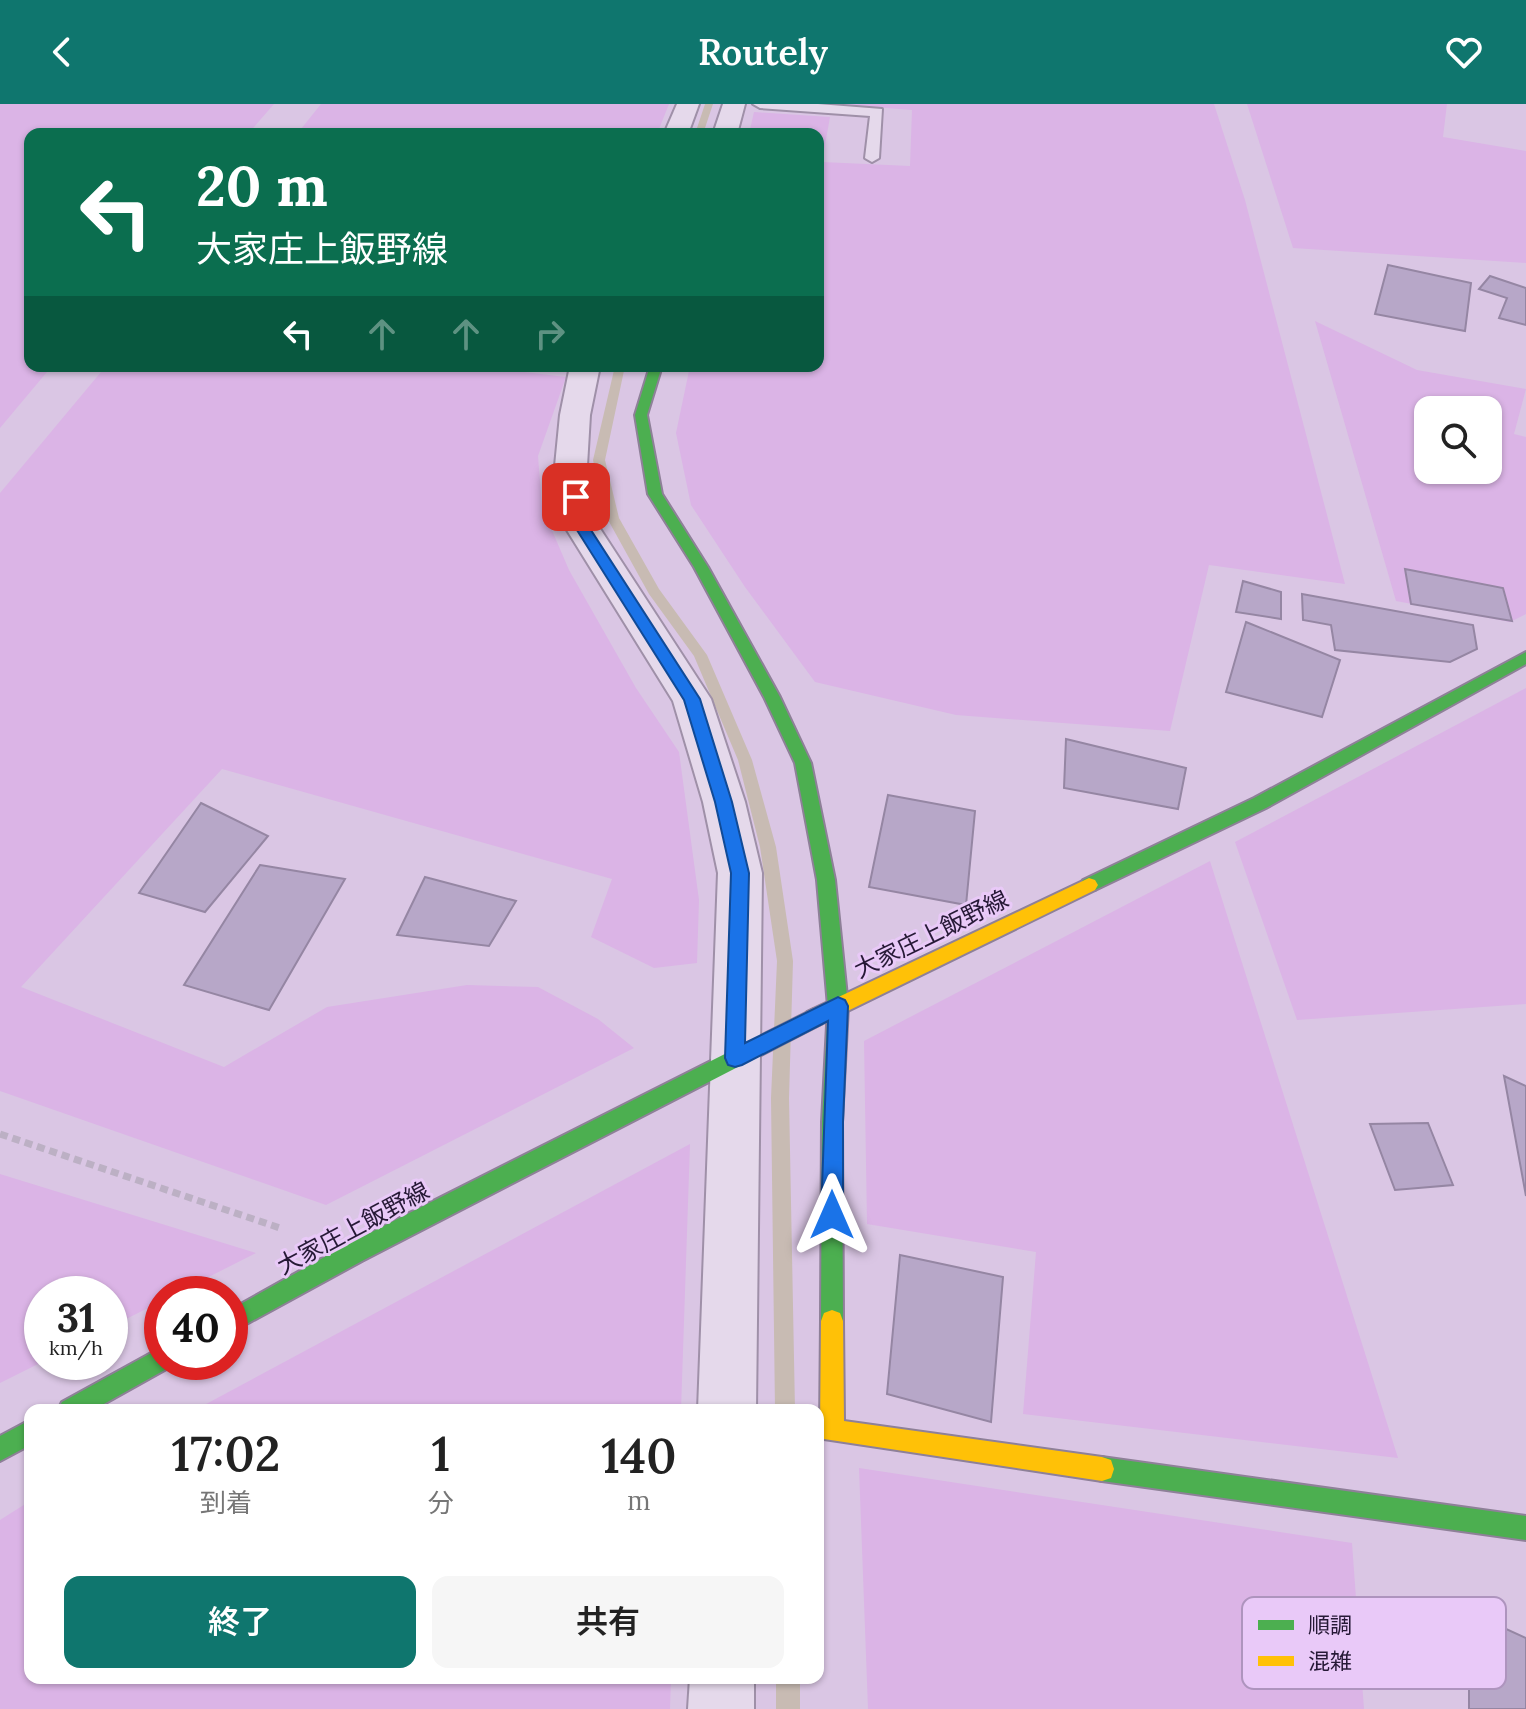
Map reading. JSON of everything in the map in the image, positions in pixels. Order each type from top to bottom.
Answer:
[{"type":"street","points":[[678,128],[688,104]]},
{"type":"street","points":[[727,128],[734,104]]},
{"type":"street","points":[[584,372],[575,415],[571,466],[582,527],[692,699],[724,802],[740,873],[747,1052],[727,1404]]},
{"type":"street","points":[[654,372],[641,415],[655,494],[701,567],[772,697],[803,763],[826,880],[838,1006],[832,1122],[825,1430],[1526,1528]]},
{"type":"street","name":"大家庄上飯野線","points":[[248,1312],[354,1253],[838,1006],[1260,803],[1526,657]]},
{"type":"street","points":[[81,1404],[144,1369]]},
{"type":"street","points":[[0,1449],[24,1435]]},
{"type":"street","points":[[721,1709],[722,1684]]},
{"type":"lane","points":[[760,104],[877,112],[872,158]]},
{"type":"path","points":[[0,1134],[354,1253]]},
{"type":"shaded area","points":[[0,104],[274,104],[253,128],[24,128],[24,372],[47,372],[0,428]]},
{"type":"shaded area","points":[[321,104],[669,104],[659,128],[302,128]]},
{"type":"shaded area","points":[[834,104],[1214,104],[1245,200],[1345,584],[1209,565],[1170,731],[956,715],[815,682],[745,587],[691,505],[676,433],[689,372],[824,372],[824,162],[910,166],[912,110]]},
{"type":"shaded area","points":[[1247,104],[1447,104],[1443,137],[1526,151],[1526,263],[1293,248]]},
{"type":"shaded area","points":[[754,112],[830,117],[824,151],[824,128],[750,128]]},
{"type":"shaded area","points":[[1315,321],[1417,370],[1526,389],[1514,434],[1526,437],[1526,614],[1510,622],[1396,601]]},
{"type":"shaded area","points":[[101,372],[525,372],[566,377],[538,456],[542,507],[569,570],[636,688],[679,752],[699,900],[697,963],[654,968],[591,937],[612,879],[222,769],[21,987],[224,1067],[327,1007],[467,985],[538,987],[598,1019],[634,1048],[326,1205],[0,1091],[0,493]]},
{"type":"shaded area","points":[[1526,688],[1526,1004],[1297,1020],[1235,842]]},
{"type":"shaded area","points":[[1210,861],[1398,1458],[1023,1414],[1036,1252],[867,1224],[864,1041]]},
{"type":"shaded area","points":[[690,1144],[681,1404],[206,1404]]},
{"type":"shaded area","points":[[0,1174],[256,1253],[211,1276],[144,1276],[144,1310],[128,1318],[128,1276],[24,1276],[24,1371],[0,1383]]},
{"type":"shaded area","points":[[859,1468],[1352,1543],[1356,1597],[1242,1597],[1242,1689],[1363,1689],[1364,1709],[868,1709]]},
{"type":"shaded area","points":[[24,1505],[24,1684],[671,1684],[670,1709],[0,1709],[0,1520]]},
{"type":"building","points":[[1388,265],[1471,283],[1465,331],[1375,314]]},
{"type":"building","points":[[1490,276],[1526,288],[1526,325],[1499,318],[1507,298],[1479,289]]},
{"type":"building","points":[[1405,569],[1503,588],[1512,621],[1411,604]]},
{"type":"building","points":[[1243,581],[1281,592],[1281,619],[1236,612]]},
{"type":"building","points":[[1302,594],[1473,625],[1477,649],[1450,662],[1335,650],[1331,625],[1303,620]]},
{"type":"building","points":[[1246,622],[1340,660],[1322,717],[1226,692]]},
{"type":"building","points":[[1066,739],[1186,768],[1178,809],[1064,788]]},
{"type":"building","points":[[888,795],[975,811],[966,905],[869,887]]},
{"type":"building","points":[[201,803],[268,836],[205,912],[139,893]]},
{"type":"building","points":[[260,865],[345,879],[269,1010],[184,985]]},
{"type":"building","points":[[425,877],[516,901],[489,946],[397,935]]},
{"type":"building","points":[[1504,1076],[1526,1086],[1526,1196]]},
{"type":"building","points":[[1428,1123],[1453,1185],[1395,1190],[1370,1124]]},
{"type":"building","points":[[900,1255],[1003,1277],[991,1422],[887,1394]]},
{"type":"building","points":[[1506,1629],[1526,1638],[1526,1709],[1469,1709],[1469,1689],[1506,1689]]},
{"type":"waterway","points":[[701,128],[709,104]]},
{"type":"waterway","points":[[619,372],[599,460],[613,518],[654,591],[700,655],[745,760],[768,847],[785,961],[780,1098],[785,1404]]},
{"type":"waterway","points":[[788,1684],[788,1709]]},
{"type":"traffic: fast","points":[[654,372],[641,415],[655,494],[701,567],[772,697],[803,763],[826,880],[838,1006],[832,1122],[832,1321]]},
{"type":"traffic: fast","points":[[1089,885],[1260,803],[1526,657]]},
{"type":"traffic: fast","points":[[248,1312],[354,1253],[814,1018]]},
{"type":"traffic: fast","points":[[81,1404],[144,1369]]},
{"type":"traffic: fast","points":[[0,1449],[24,1435]]},
{"type":"traffic: fast","points":[[1102,1469],[1526,1528]]},
{"type":"traffic: slow","points":[[814,1018],[1089,885]]},
{"type":"traffic: slow","points":[[832,1321],[832,1431],[1102,1469]]},
{"type":"route","points":[[576,497],[582,527],[692,699],[724,802],[740,873],[735,1058],[838,1006],[832,1122],[832,1215]]}]
